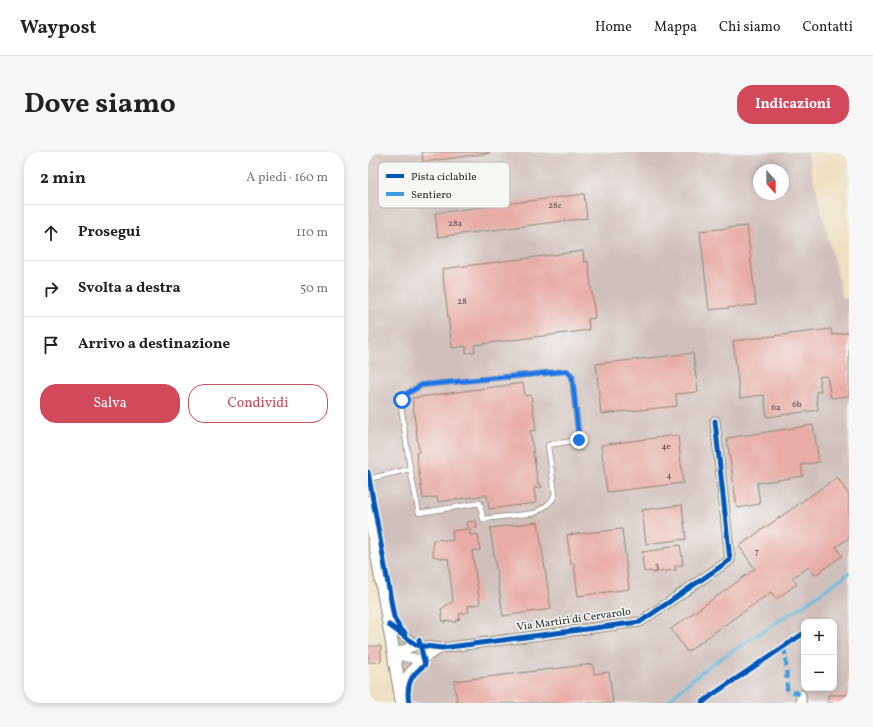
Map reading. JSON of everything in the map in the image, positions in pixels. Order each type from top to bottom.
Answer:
[{"type":"street","name":"Via Martiri di Cervarolo","points":[[394,654],[416,645],[442,648],[640,622],[730,560],[715,421]]},
{"type":"street","points":[[368,502],[369,518],[402,703]]},
{"type":"street","name":"Via Martiri di Cervarolo","points":[[389,625],[416,645]]},
{"type":"street","name":"Via Martiri di Cervarolo","points":[[399,686],[420,660],[442,648]]},
{"type":"street","points":[[394,654],[420,660]]},
{"type":"lane","points":[[567,371],[572,376],[579,440],[548,445],[555,494],[552,500],[542,509],[535,513],[483,519],[480,503],[419,512],[410,469],[401,406],[404,395],[422,385],[567,371]]},
{"type":"lane","points":[[368,479],[410,469]]},
{"type":"shaded area","points":[[368,152],[807,152],[843,299],[849,299],[849,703],[405,703],[368,505]]},
{"type":"building","points":[[422,152],[490,152],[490,153],[423,162]]},
{"type":"building","points":[[584,194],[587,218],[438,237],[435,213],[474,208],[510,208],[510,203]]},
{"type":"building","points":[[747,226],[756,305],[709,310],[700,231]]},
{"type":"building","points":[[583,251],[584,262],[588,261],[595,318],[588,319],[589,330],[474,345],[475,352],[466,353],[466,346],[452,348],[442,269]]},
{"type":"building","points":[[831,329],[832,335],[849,332],[849,396],[831,398],[827,376],[819,377],[821,391],[816,392],[818,410],[767,417],[764,395],[740,398],[733,341]]},
{"type":"building","points":[[693,353],[698,392],[676,394],[677,406],[601,414],[596,364]]},
{"type":"building","points":[[523,383],[525,396],[531,395],[536,430],[530,431],[538,484],[541,484],[542,487],[534,488],[536,503],[489,509],[487,495],[438,502],[437,497],[423,499],[416,453],[419,452],[412,398]]},
{"type":"building","points":[[813,425],[819,462],[801,465],[803,476],[757,483],[760,504],[737,508],[727,438]]},
{"type":"building","points":[[678,435],[683,483],[607,492],[601,445]]},
{"type":"building","points":[[837,477],[849,495],[849,538],[836,547],[842,556],[815,575],[809,567],[792,578],[797,584],[776,599],[771,592],[687,652],[671,629],[755,569],[739,546]]},
{"type":"building","points":[[682,505],[686,539],[646,544],[642,510]]},
{"type":"building","points":[[476,521],[477,528],[470,529],[470,535],[478,534],[480,550],[472,551],[480,604],[468,606],[469,612],[459,614],[460,619],[456,622],[443,622],[441,609],[453,601],[448,558],[446,559],[433,556],[433,540],[453,540],[452,531],[468,529],[467,522]]},
{"type":"building","points":[[538,522],[551,609],[503,616],[490,528]]},
{"type":"building","points":[[622,529],[629,589],[578,596],[574,564],[571,564],[567,535]]},
{"type":"building","points":[[680,545],[683,565],[675,566],[676,570],[652,573],[651,571],[644,572],[642,552]]},
{"type":"building","points":[[368,646],[381,646],[381,662],[368,662]]},
{"type":"building","points":[[593,664],[594,674],[609,672],[613,703],[457,703],[454,681]]},
{"type":"building","points":[[828,695],[849,695],[849,703],[828,703]]},
{"type":"waterway","points":[[666,703],[709,666],[796,610],[849,573]]},
{"type":"marked path","points":[[784,647],[787,689],[801,695]]},
{"type":"cycle path","points":[[389,625],[416,645],[442,648],[640,622],[730,560],[715,421]]},
{"type":"cycle path","points":[[368,472],[394,617],[400,629],[405,633]]},
{"type":"cycle path","points":[[702,703],[801,635]]},
{"type":"cycle path","points":[[409,703],[408,691],[410,681],[425,665],[419,640]]},
{"type":"route","points":[[402,400],[404,395],[422,385],[567,371],[572,376],[579,440]]}]
